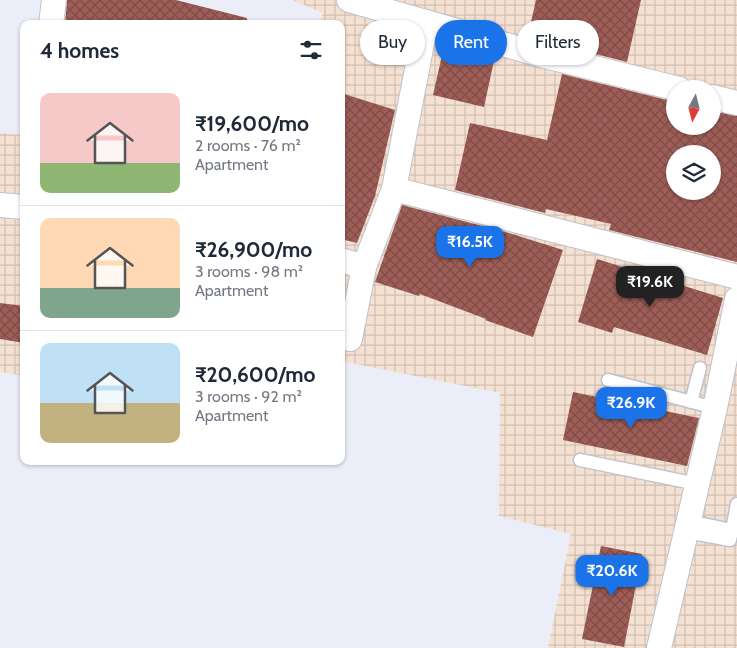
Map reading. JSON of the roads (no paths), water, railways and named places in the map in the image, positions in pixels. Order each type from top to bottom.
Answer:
[{"type":"street","points":[[52,20],[54,0]]},
{"type":"street","points":[[349,0],[541,55],[666,86]]},
{"type":"street","points":[[350,339],[364,267],[394,189],[426,22]]},
{"type":"street","points":[[721,99],[737,103]]},
{"type":"street","points":[[394,189],[737,277]]},
{"type":"street","points":[[0,205],[20,207]]},
{"type":"street","points":[[345,261],[364,267]]},
{"type":"street","points":[[659,648],[715,408],[737,299]]},
{"type":"lane","points":[[691,402],[700,368]]},
{"type":"lane","points":[[608,380],[715,408]]},
{"type":"lane","points":[[580,460],[696,484]]},
{"type":"lane","points":[[688,527],[730,540],[735,530],[737,504]]}]
